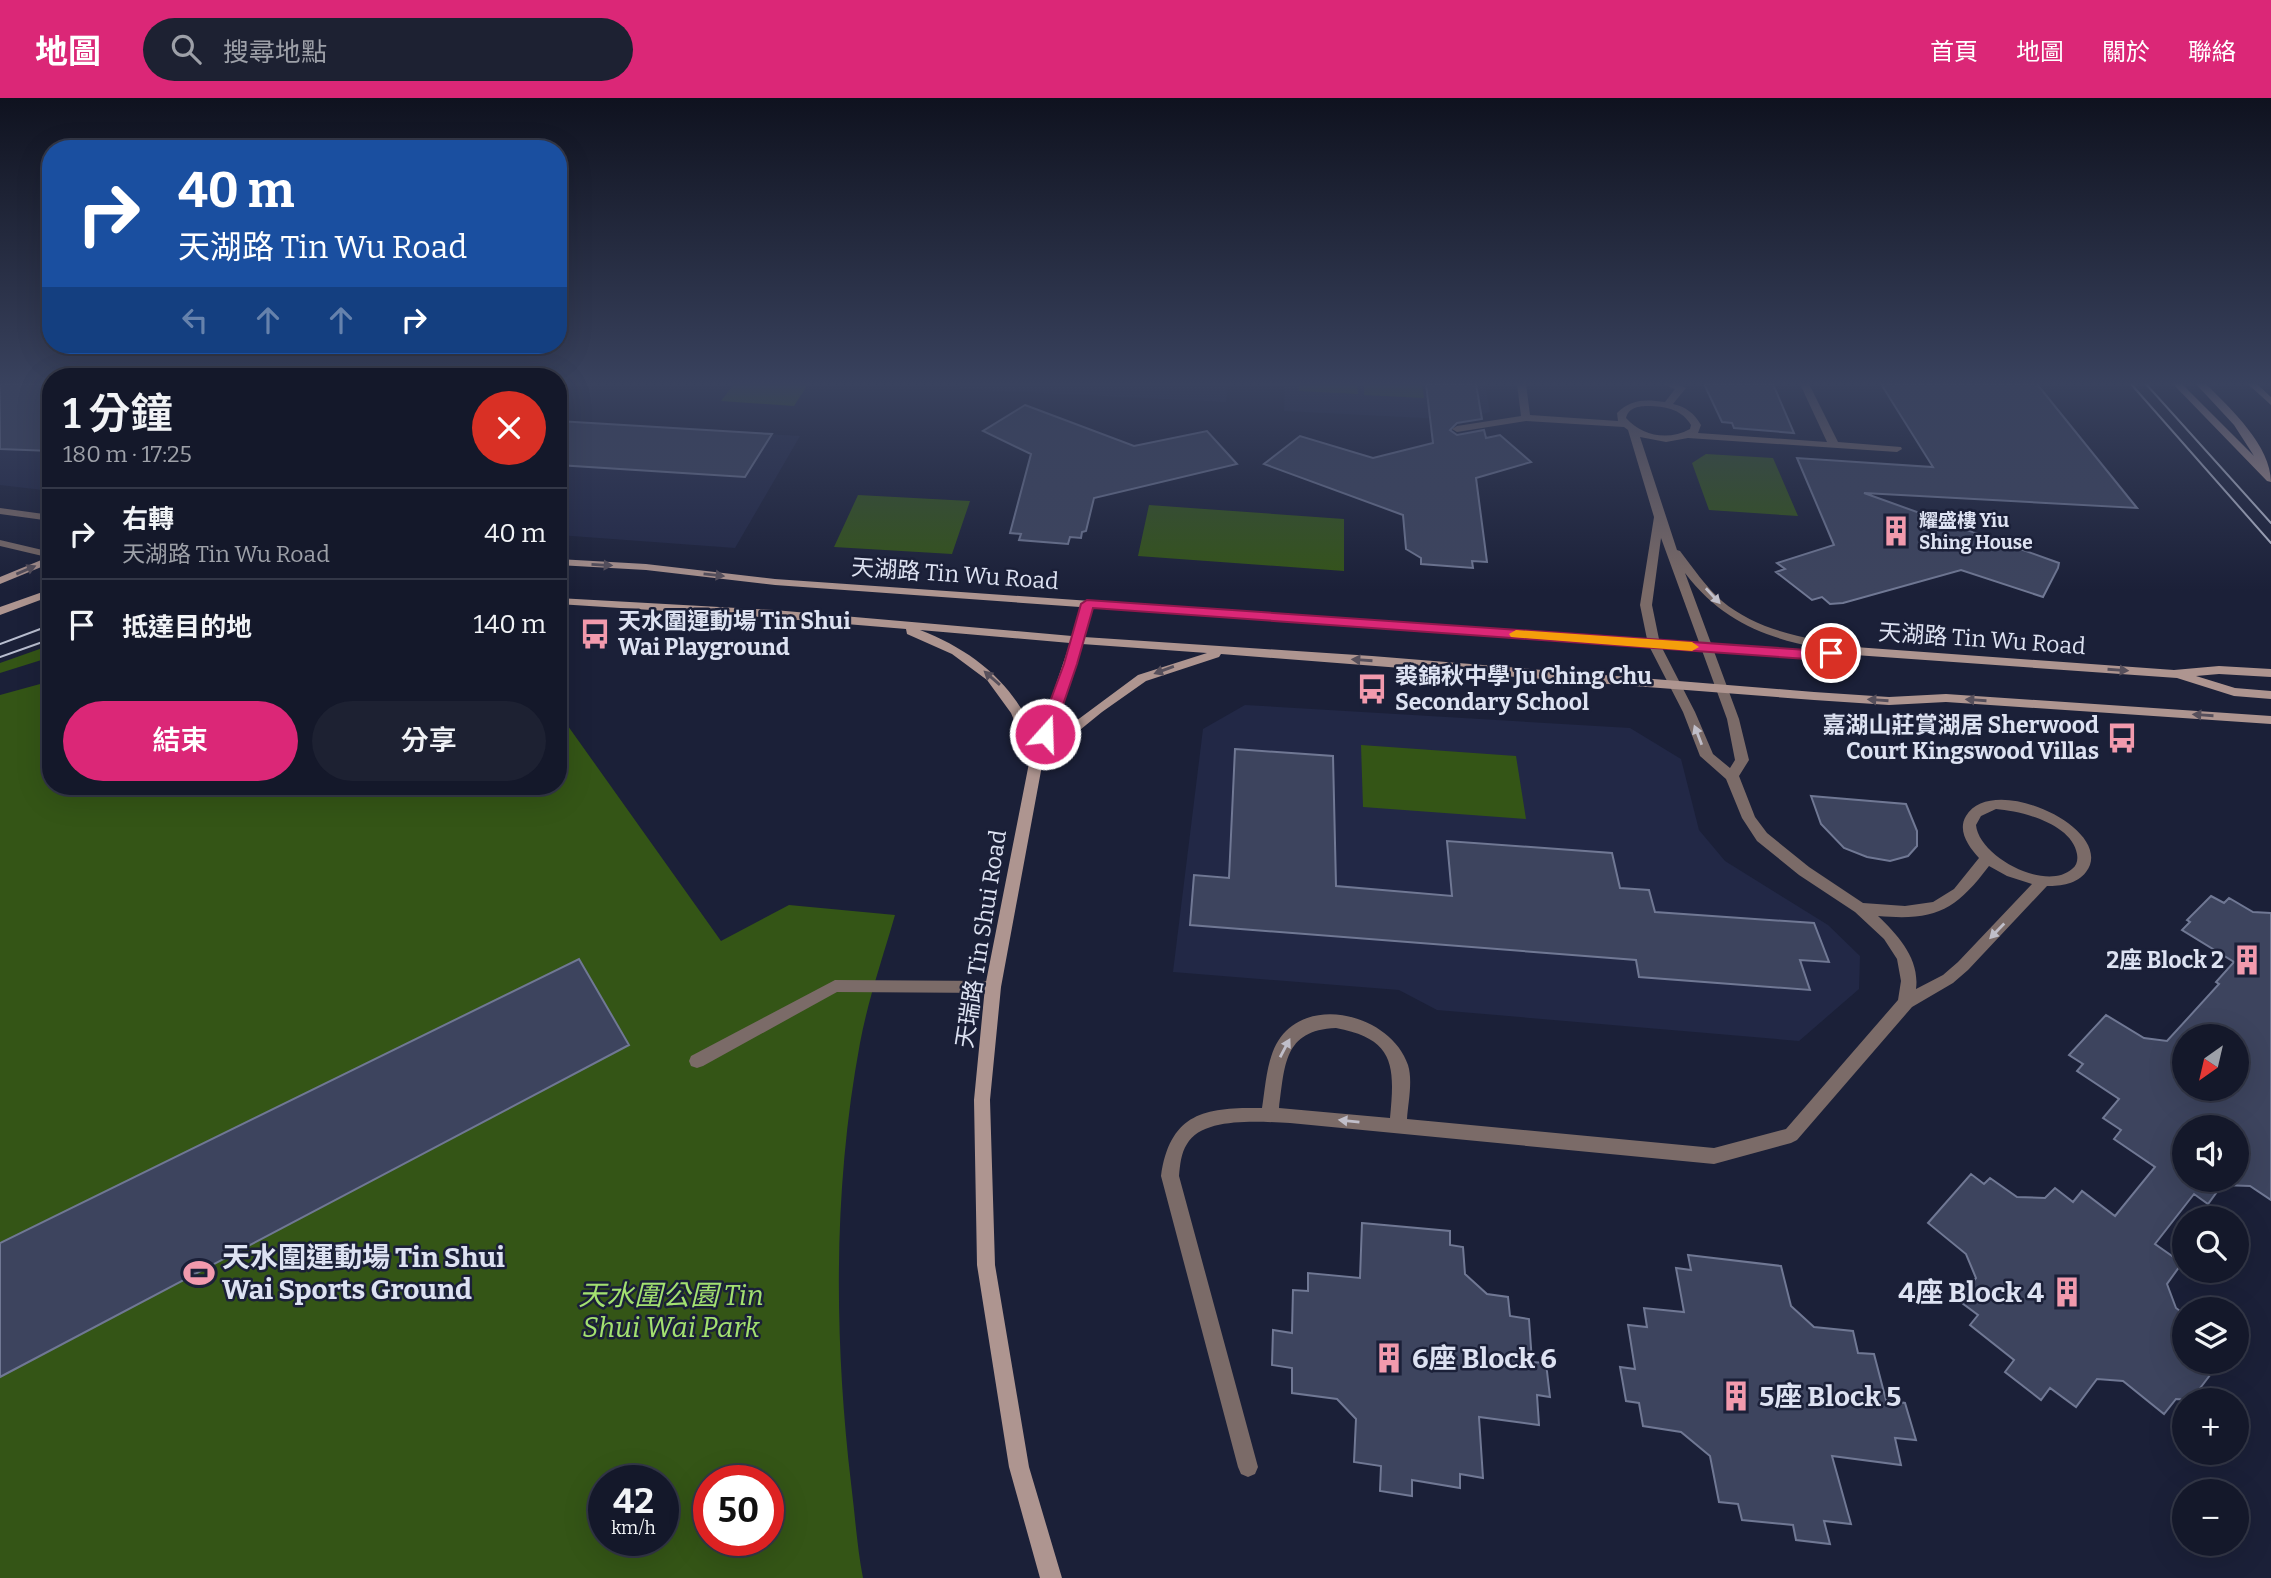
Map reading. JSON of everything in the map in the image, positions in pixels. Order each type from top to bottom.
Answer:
[{"type":"main road","points":[[2245,453],[2271,479]]},
{"type":"main road","points":[[2257,453],[2271,479]]},
{"type":"main road","points":[[0,581],[42,561]]},
{"type":"main road","name":"天湖路 Tin Wu Road","points":[[567,563],[775,582],[1807,655],[1855,651],[2174,674],[2219,670],[2271,673]]},
{"type":"main road","points":[[0,611],[42,595]]},
{"type":"main road","points":[[567,602],[890,624],[1723,690],[1889,701],[1956,699],[2271,720]]},
{"type":"main road","name":"天瑞路 Tin Shui Road","points":[[1051,1578],[1019,1467],[986,1265],[982,1100],[993,987],[1037,758],[1087,604]]},
{"type":"main road","points":[[890,624],[927,636],[953,649],[1004,688],[1026,723],[1037,758],[1142,678],[1229,650]]},
{"type":"main road","points":[[2174,674],[2234,692],[2271,695]]},
{"type":"street","points":[[1638,453],[1733,719],[1742,760],[1732,776]]},
{"type":"street","points":[[0,511],[42,517]]},
{"type":"street","points":[[1659,517],[1646,605],[1654,644],[1707,756],[1732,776],[1749,818],[1762,837],[1804,871],[1860,908],[1889,934],[1904,958],[1909,981],[1906,1002]]},
{"type":"street","points":[[0,543],[42,555]]},
{"type":"street","points":[[1669,544],[1718,603],[1739,617],[1793,638],[1855,651]]},
{"type":"street","points":[[1996,804],[2032,810],[2068,830],[2079,842],[2085,856],[2084,867],[2076,876],[2062,881],[2043,880],[2022,876],[1988,857],[1970,834],[1969,822],[1973,814],[1983,807],[1996,804]]},
{"type":"street","points":[[1860,908],[1910,911],[1947,902],[1964,887],[1988,857]]},
{"type":"street","points":[[1248,1467],[1170,1176],[1172,1158],[1180,1140],[1191,1127],[1210,1119],[1270,1114],[1714,1156],[1791,1135],[1906,1002],[1948,979],[1963,966],[2043,880]]},
{"type":"street","points":[[697,1061],[835,986],[993,987]]},
{"type":"street","points":[[1270,1114],[1278,1061],[1292,1036],[1315,1023],[1345,1022],[1371,1032],[1389,1047],[1400,1066],[1398,1126]]},
{"type":"shaded area","points":[[0,453],[42,453],[42,490],[0,485]]},
{"type":"shaded area","points":[[567,453],[790,453],[735,548],[567,536]]},
{"type":"shaded area","points":[[1245,705],[1630,728],[1681,759],[1699,830],[1725,861],[1828,925],[1860,956],[1859,989],[1799,1041],[1437,1010],[1399,990],[1173,972],[1203,729]]},
{"type":"green space","points":[[1706,454],[1773,458],[1798,516],[1709,510],[1692,463]]},
{"type":"green space","points":[[858,495],[970,501],[952,554],[834,547]]},
{"type":"green space","points":[[1149,505],[1344,519],[1344,571],[1138,556]]},
{"type":"green space","points":[[42,648],[42,660],[0,673],[0,663]]},
{"type":"green space","name":"天水圍公園 Tin Shui Wai Park","points":[[42,683],[42,795],[567,795],[567,725],[721,941],[789,905],[895,915],[860,1043],[851,1098],[841,1207],[841,1373],[863,1578],[0,1578],[0,695]]},
{"type":"green space","points":[[1361,745],[1516,756],[1526,819],[1363,807]]},
{"type":"building","points":[[567,453],[760,453],[745,477],[567,466]]},
{"type":"building","points":[[1029,453],[1227,453],[1237,464],[1094,498],[1086,531],[1082,532],[1081,538],[1070,537],[1068,544],[1019,540],[1021,534],[1010,533],[1031,454]]},
{"type":"building","points":[[1278,453],[1357,453],[1373,458],[1393,453],[1521,453],[1531,462],[1476,478],[1487,562],[1472,561],[1473,568],[1421,564],[1421,558],[1406,549],[1403,515],[1264,464]]},
{"type":"building","points":[[1924,453],[2093,453],[2137,508],[1864,493],[2059,563],[2043,597],[1961,570],[1843,603],[1830,604],[1822,597],[1812,600],[1776,572],[1785,569],[1777,563],[1834,545],[1797,458],[1933,467]]},
{"type":"building","points":[[1235,749],[1333,756],[1336,886],[1452,896],[1447,841],[1612,853],[1620,888],[1649,890],[1655,912],[1814,923],[1829,962],[1800,960],[1810,990],[1639,977],[1636,960],[1190,925],[1194,875],[1229,878]]},
{"type":"building","points":[[1811,796],[1906,804],[1917,831],[1917,846],[1908,856],[1890,861],[1867,857],[1844,848],[1821,824]]},
{"type":"building","points":[[2211,896],[2224,903],[2229,898],[2253,912],[2271,913],[2271,1200],[2249,1186],[2249,1115],[2172,1115],[2172,1192],[2217,1192],[2208,1204],[2194,1194],[2185,1206],[2172,1206],[2172,1222],[2155,1244],[2172,1256],[2172,1277],[2167,1284],[2172,1297],[2172,1374],[2211,1374],[2200,1388],[2172,1388],[2172,1404],[2164,1414],[2123,1381],[2097,1379],[2076,1407],[2050,1388],[2041,1400],[2005,1372],[2014,1360],[1970,1325],[1978,1315],[1958,1300],[1976,1278],[1966,1254],[1928,1223],[1971,1174],[1984,1184],[1990,1178],[2017,1197],[2045,1198],[2055,1188],[2073,1202],[2082,1191],[2115,1216],[2155,1167],[2114,1139],[2121,1130],[2103,1118],[2119,1099],[2077,1071],[2083,1064],[2069,1055],[2106,1015],[2144,1038],[2167,1041],[2172,1036],[2172,1101],[2249,1101],[2249,1024],[2183,1024],[2219,984],[2216,982],[2234,962],[2182,930],[2190,922],[2187,920]]},
{"type":"building","points":[[579,959],[629,1045],[0,1377],[0,1243]]},
{"type":"building","name":"6座 Block 6","points":[[1362,1223],[1450,1231],[1450,1245],[1463,1247],[1465,1274],[1487,1294],[1508,1297],[1510,1316],[1529,1319],[1532,1362],[1546,1363],[1550,1397],[1537,1395],[1539,1425],[1479,1417],[1483,1478],[1460,1474],[1460,1488],[1412,1480],[1412,1496],[1380,1491],[1381,1466],[1354,1462],[1356,1419],[1337,1399],[1292,1393],[1292,1368],[1272,1365],[1273,1330],[1292,1333],[1293,1290],[1308,1291],[1308,1273],[1360,1278]]},
{"type":"building","name":"5座 Block 5","points":[[1688,1255],[1781,1266],[1791,1306],[1814,1327],[1853,1331],[1858,1353],[1874,1354],[1886,1400],[1905,1403],[1916,1440],[1895,1438],[1901,1465],[1832,1456],[1851,1524],[1824,1521],[1830,1544],[1796,1540],[1793,1525],[1742,1520],[1738,1504],[1719,1502],[1710,1456],[1681,1432],[1643,1426],[1639,1403],[1626,1401],[1620,1367],[1635,1369],[1628,1325],[1647,1327],[1644,1308],[1684,1312],[1676,1268],[1691,1270]]},
{"type":"tram line","points":[[2192,453],[2271,543]]},
{"type":"tram line","points":[[2208,453],[2271,523]]},
{"type":"tram line","points":[[0,644],[42,628]]},
{"type":"tram line","points":[[0,657],[42,642]]},
{"type":"slow traffic","points":[[1516,634],[1692,647]]},
{"type":"place","name":"耀盛樓 Yiu Shing House","points":[[1896,531]]},
{"type":"place","name":"天水圍運動場 Tin Shui Wai Playground","points":[[595,634]]},
{"type":"place","name":"裘錦秋中學 Ju Ching Chu Secondary School","points":[[1372,689]]},
{"type":"place","name":"嘉湖山莊賞湖居 Sherwood Court Kingswood Villas","points":[[2122,738]]},
{"type":"place","name":"2座 Block 2","points":[[2247,960]]},
{"type":"place","name":"天水圍運動場 Tin Shui Wai Sports Ground","points":[[199,1273]]},
{"type":"place","name":"4座 Block 4","points":[[2067,1292]]},
{"type":"place","name":"6座 Block 6","points":[[1389,1358]]},
{"type":"place","name":"5座 Block 5","points":[[1736,1396]]},
{"type":"route","points":[[1045,734],[1070,664],[1087,604],[1807,655],[1831,653]]}]
